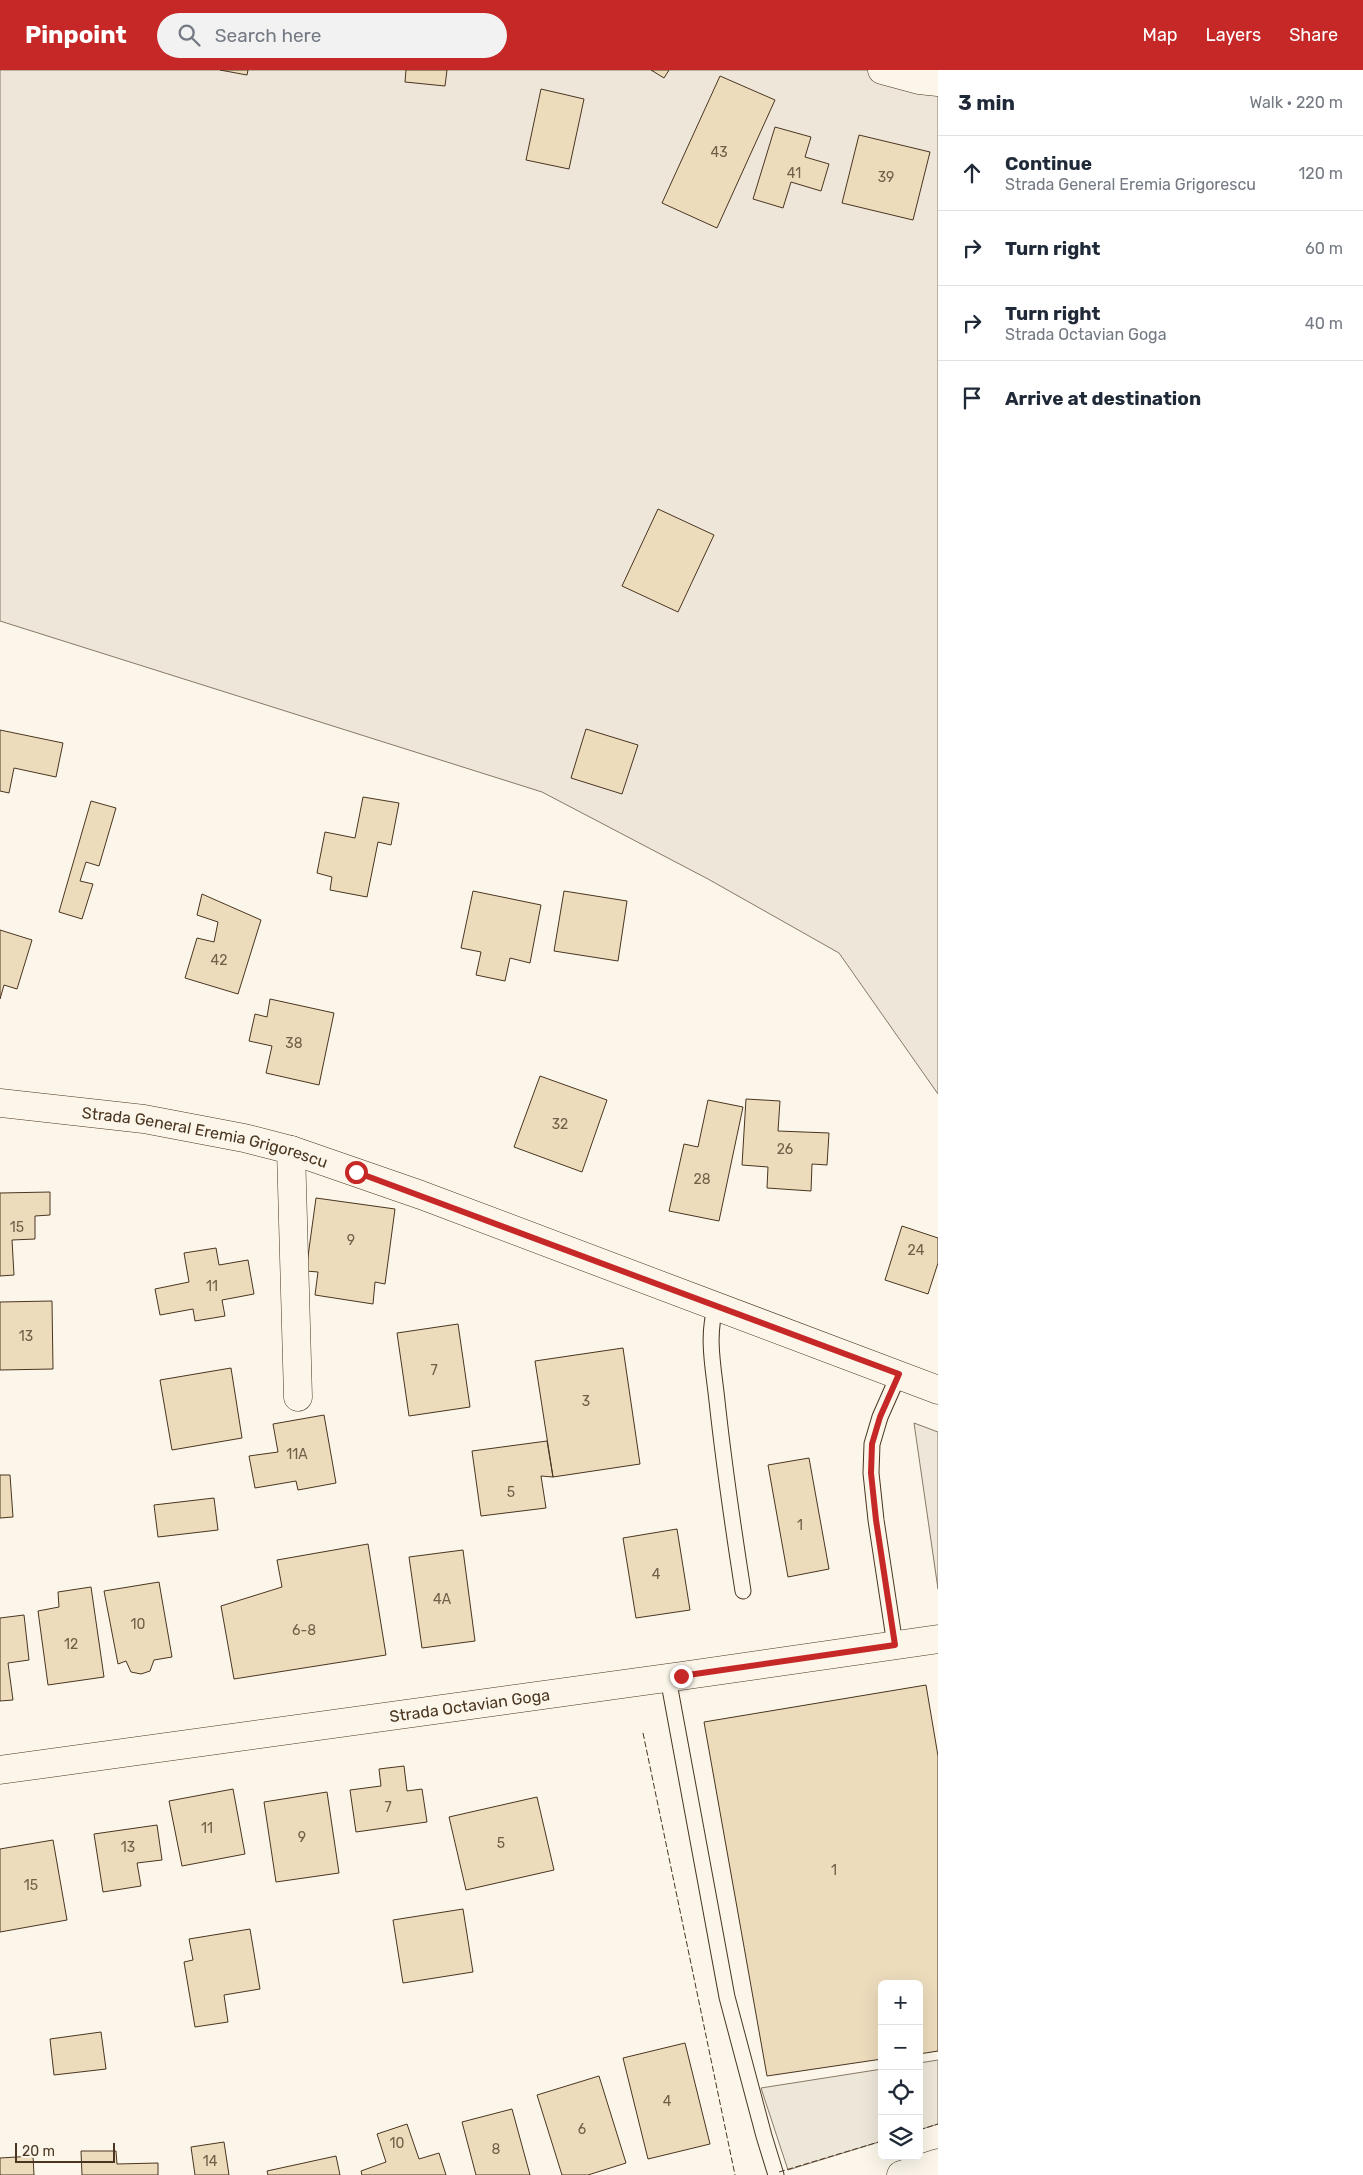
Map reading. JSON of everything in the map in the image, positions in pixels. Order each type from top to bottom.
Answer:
[{"type":"main road","points":[[882,70],[919,80],[938,82]]},
{"type":"main road","name":"Strada General Eremia Grigorescu","points":[[0,1103],[144,1119],[236,1136],[291,1150],[421,1195],[938,1390]]},
{"type":"main road","points":[[291,1150],[298,1397]]},
{"type":"main road","name":"Strada Octavian Goga","points":[[0,1770],[938,1639]]},
{"type":"main road","points":[[901,2175],[938,2162]]},
{"type":"lane","points":[[716,1306],[712,1336],[714,1374],[726,1486],[743,1591]]},
{"type":"lane","points":[[895,1645],[876,1520],[871,1473],[872,1444],[880,1417],[899,1374]]},
{"type":"lane","points":[[668,1678],[727,1997],[776,2175]]},
{"type":"shaded area","points":[[0,70],[938,70],[938,1094],[839,953],[708,879],[542,792],[0,621]]},
{"type":"shaded area","points":[[914,1423],[938,1432],[938,1589]]},
{"type":"shaded area","points":[[938,2060],[938,2124],[923,2129],[923,2070],[923,2062]]},
{"type":"shaded area","points":[[878,2070],[878,2142],[788,2170],[761,2088]]},
{"type":"building","points":[[220,70],[248,70],[247,75]]},
{"type":"building","points":[[406,70],[447,70],[445,86],[405,82]]},
{"type":"building","points":[[651,70],[669,70],[664,78]]},
{"type":"building","points":[[720,76],[775,100],[717,228],[662,203]]},
{"type":"building","points":[[541,89],[584,99],[569,169],[526,160]]},
{"type":"building","points":[[775,127],[811,137],[805,157],[829,164],[821,191],[791,182],[783,208],[753,199]]},
{"type":"building","points":[[859,135],[930,152],[913,220],[842,203]]},
{"type":"building","points":[[658,509],[714,535],[678,612],[622,586]]},
{"type":"building","points":[[586,729],[638,745],[622,794],[571,778]]},
{"type":"building","points":[[0,730],[63,743],[56,777],[14,768],[9,793],[0,791]]},
{"type":"building","points":[[363,797],[399,803],[391,845],[378,842],[367,897],[330,890],[332,877],[317,873],[325,832],[355,838]]},
{"type":"building","points":[[91,801],[116,808],[99,866],[86,862],[80,881],[93,884],[82,919],[59,912]]},
{"type":"building","points":[[473,891],[541,905],[530,963],[510,958],[505,981],[476,975],[481,952],[461,948]]},
{"type":"building","points":[[564,891],[627,901],[618,961],[554,951]]},
{"type":"building","points":[[202,894],[261,920],[238,994],[185,978],[197,938],[214,942],[218,922],[197,915]]},
{"type":"building","points":[[0,930],[32,940],[17,989],[4,985],[0,999]]},
{"type":"building","points":[[270,999],[334,1013],[319,1085],[266,1073],[272,1046],[249,1041],[255,1014],[267,1017]]},
{"type":"building","points":[[540,1076],[607,1100],[582,1172],[514,1147]]},
{"type":"building","points":[[746,1099],[780,1101],[778,1131],[829,1133],[827,1165],[812,1164],[811,1191],[767,1188],[768,1167],[742,1165]]},
{"type":"building","points":[[708,1100],[743,1107],[719,1221],[669,1211],[684,1144],[698,1147]]},
{"type":"building","points":[[50,1192],[50,1215],[35,1216],[35,1239],[12,1240],[14,1275],[0,1276],[0,1193]]},
{"type":"building","points":[[316,1198],[395,1209],[385,1284],[375,1282],[373,1304],[315,1295],[318,1272],[306,1271]]},
{"type":"building","points":[[902,1226],[938,1238],[938,1263],[928,1294],[885,1280]]},
{"type":"building","points":[[216,1248],[219,1265],[248,1260],[254,1294],[222,1300],[225,1316],[195,1321],[193,1309],[160,1315],[155,1289],[189,1282],[184,1253]]},
{"type":"building","points":[[52,1301],[53,1369],[0,1370],[0,1302]]},
{"type":"building","points":[[458,1324],[470,1407],[409,1416],[397,1333]]},
{"type":"building","points":[[623,1348],[640,1464],[553,1477],[535,1361]]},
{"type":"building","points":[[231,1368],[242,1438],[172,1450],[160,1380]]},
{"type":"building","points":[[324,1415],[336,1483],[298,1490],[296,1481],[255,1488],[249,1456],[278,1452],[273,1424]]},
{"type":"building","points":[[547,1441],[553,1477],[541,1476],[546,1508],[481,1516],[472,1451]]},
{"type":"building","points":[[809,1458],[829,1569],[788,1577],[768,1465]]},
{"type":"building","points":[[0,1475],[10,1475],[13,1517],[0,1518]]},
{"type":"building","points":[[214,1498],[218,1530],[158,1537],[154,1505]]},
{"type":"building","points":[[677,1529],[690,1610],[636,1618],[623,1538]]},
{"type":"building","points":[[368,1544],[386,1655],[234,1679],[221,1606],[282,1587],[277,1560]]},
{"type":"building","points":[[463,1550],[475,1641],[422,1648],[409,1557]]},
{"type":"building","points":[[159,1582],[172,1657],[154,1660],[150,1671],[141,1674],[131,1672],[126,1661],[118,1664],[104,1591]]},
{"type":"building","points":[[91,1587],[104,1677],[48,1685],[38,1611],[59,1607],[58,1592]]},
{"type":"building","points":[[24,1615],[29,1660],[8,1663],[13,1700],[0,1701],[0,1618]]},
{"type":"building","points":[[926,1685],[938,1756],[938,2051],[923,2053],[923,1980],[878,1980],[878,2060],[767,2076],[704,1722]]},
{"type":"building","points":[[404,1766],[407,1791],[422,1789],[427,1822],[356,1832],[350,1790],[381,1786],[379,1769]]},
{"type":"building","points":[[233,1789],[245,1854],[182,1866],[169,1801]]},
{"type":"building","points":[[327,1792],[339,1873],[276,1882],[264,1802]]},
{"type":"building","points":[[537,1797],[554,1870],[466,1890],[449,1817]]},
{"type":"building","points":[[157,1825],[162,1860],[137,1863],[141,1886],[103,1892],[94,1834]]},
{"type":"building","points":[[53,1840],[67,1920],[0,1932],[0,1849]]},
{"type":"building","points":[[463,1909],[473,1972],[403,1983],[393,1920]]},
{"type":"building","points":[[250,1929],[260,1989],[224,1995],[228,2022],[195,2027],[184,1962],[193,1960],[189,1939]]},
{"type":"building","points":[[101,2032],[106,2069],[54,2075],[50,2039]]},
{"type":"building","points":[[685,2043],[710,2144],[648,2159],[623,2058]]},
{"type":"building","points":[[599,2076],[626,2163],[588,2175],[562,2175],[537,2095]]},
{"type":"building","points":[[512,2109],[530,2175],[476,2175],[462,2122]]},
{"type":"building","points":[[407,2124],[419,2159],[439,2153],[446,2175],[362,2175],[361,2171],[386,2162],[377,2134]]},
{"type":"building","points":[[224,2142],[229,2175],[195,2175],[191,2147]]},
{"type":"building","points":[[81,2151],[116,2151],[117,2164],[158,2163],[158,2175],[82,2175]]},
{"type":"building","points":[[33,2156],[34,2175],[0,2175],[0,2158]]},
{"type":"building","points":[[336,2156],[340,2175],[268,2175],[267,2171]]},
{"type":"fence","points":[[643,1733],[735,2175]]},
{"type":"fence","points":[[923,2129],[938,2124]]},
{"type":"fence","points":[[779,2172],[878,2142]]},
{"type":"route","points":[[356,1172],[899,1374],[880,1417],[872,1444],[871,1473],[876,1520],[895,1645],[681,1676]]}]
